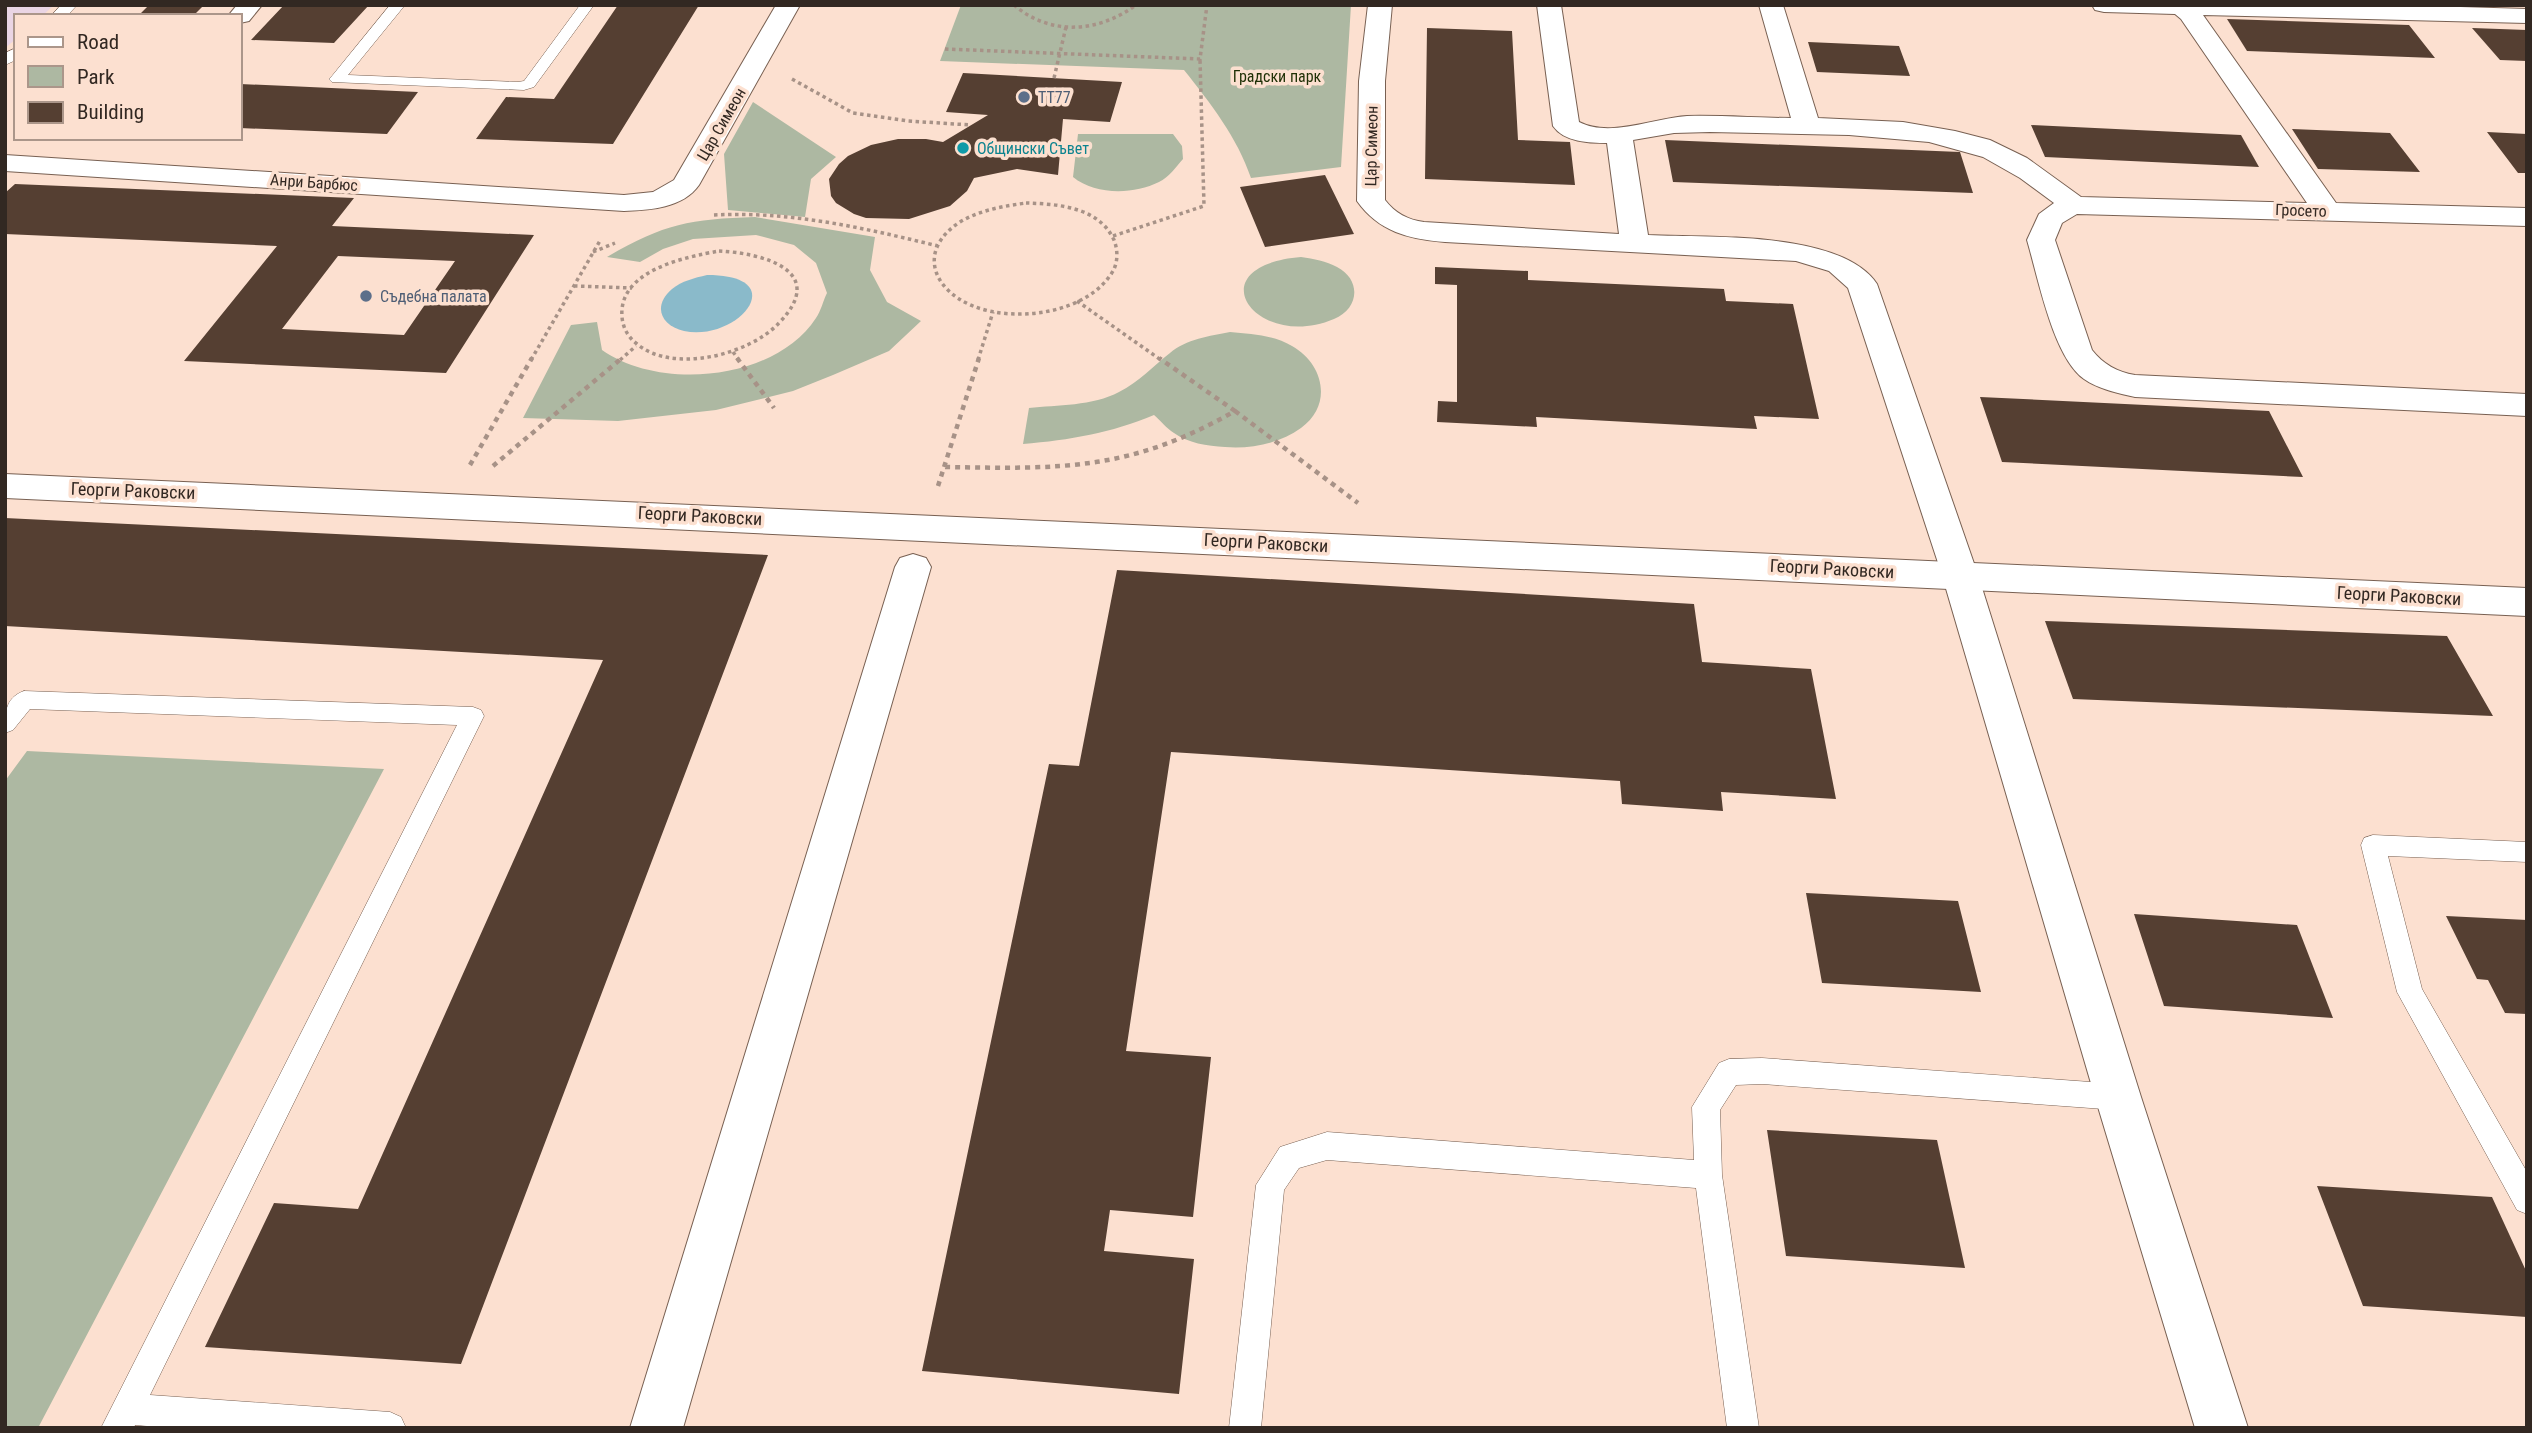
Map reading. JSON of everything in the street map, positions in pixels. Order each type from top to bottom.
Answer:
[{"type":"street","name":"Цар Симеон","points":[[624,203],[671,197],[685,185],[788,5]]},
{"type":"street","name":"Цар Симеон","points":[[1380,5],[1373,80],[1371,201],[1378,213],[1393,223],[1417,231],[1799,252],[1839,265],[1862,284],[1960,575],[2118,1097],[2222,1428]]},
{"type":"street","points":[[1549,5],[1566,126],[1582,133],[1619,135],[1675,125],[1807,126],[1909,131],[1982,147],[2023,167],[2074,205]]},
{"type":"street","points":[[1771,5],[1807,126]]},
{"type":"street","points":[[2104,5],[2527,16]]},
{"type":"street","points":[[2181,7],[2190,14],[2326,210]]},
{"type":"street","points":[[1619,135],[1635,243]]},
{"type":"street","points":[[95,167],[121,140]]},
{"type":"street","name":"Анри Барбюс","points":[[5,163],[624,203]]},
{"type":"street","points":[[2074,205],[2058,211],[2049,220],[2041,240],[2076,350],[2083,364],[2114,382],[2135,386],[2527,405]]},
{"type":"street","name":"Гросето","points":[[2074,205],[2527,216]]},
{"type":"street","name":"Георги Раковски","points":[[5,486],[446,505],[919,547],[1422,550],[2527,602]]},
{"type":"street","points":[[656,1428],[919,547]]},
{"type":"lane","points":[[398,5],[337,79],[519,88],[528,84],[587,5]]},
{"type":"lane","points":[[5,724],[24,700],[473,716],[122,1418],[390,1428]]},
{"type":"lane","points":[[2527,852],[2373,845],[2410,992],[2527,1200]]},
{"type":"lane","points":[[1743,1428],[1708,1175],[1706,1107],[1729,1072],[1762,1071],[2118,1097]]},
{"type":"lane","points":[[1245,1428],[1270,1185],[1290,1157],[1327,1146],[1708,1175]]},
{"type":"path","points":[[1014,5],[1023,16],[1042,24],[1066,27],[1106,22],[1118,18],[1136,5]]},
{"type":"path","points":[[1113,236],[1204,206],[1200,59],[1207,5]]},
{"type":"path","points":[[1054,78],[1066,27]]},
{"type":"path","points":[[945,49],[1200,59]]},
{"type":"path","points":[[758,60],[853,113],[908,121],[971,125]]},
{"type":"path","points":[[446,505],[624,203]]},
{"type":"path","points":[[1026,203],[1054,204],[1080,210],[1101,221],[1113,236],[1118,253],[1113,271],[1098,288],[1077,301],[1051,310],[1031,313],[993,312],[968,305],[949,294],[936,279],[933,262],[938,246],[952,230],[972,216],[998,207],[1026,203]]},
{"type":"path","points":[[706,216],[732,214],[806,220],[938,246]]},
{"type":"path","points":[[593,252],[626,238]]},
{"type":"path","points":[[719,251],[741,252],[777,262],[793,278],[797,297],[786,318],[764,338],[733,352],[697,358],[663,357],[636,346],[622,329],[620,309],[632,288],[656,270],[686,257],[719,251]]},
{"type":"path","points":[[574,286],[632,288]]},
{"type":"path","points":[[1077,301],[1235,411],[1422,550]]},
{"type":"path","points":[[919,547],[993,312]]},
{"type":"path","points":[[446,505],[636,346]]},
{"type":"path","points":[[733,352],[774,408]]},
{"type":"path","points":[[945,467],[1049,468],[1142,454],[1207,427],[1235,411]]},
{"type":"shaded area","points":[[5,5],[54,5],[44,14],[14,14],[14,41],[5,48]]},
{"type":"green space","name":"Градски парк","points":[[961,5],[1351,5],[1341,167],[1251,178],[1231,135],[1184,70],[940,61]]},
{"type":"green space","points":[[753,102],[836,157],[811,179],[805,217],[728,210],[724,154]]},
{"type":"green space","points":[[1078,134],[1173,134],[1182,146],[1183,159],[1166,177],[1149,186],[1126,191],[1103,190],[1073,177]]},
{"type":"green space","points":[[755,217],[875,237],[870,270],[887,302],[921,321],[889,351],[793,391],[716,410],[618,421],[523,418],[571,325],[597,322],[602,350],[626,363],[654,371],[684,375],[746,367],[773,355],[797,339],[816,318],[827,293],[816,263],[794,245],[756,235],[693,239],[663,249],[640,262],[607,257],[645,237],[678,225],[712,219]]},
{"type":"green space","points":[[1301,257],[1329,263],[1351,279],[1354,294],[1349,308],[1334,319],[1306,326],[1281,324],[1261,316],[1248,304],[1244,289],[1250,275],[1268,264]]},
{"type":"green space","points":[[1230,332],[1278,339],[1303,354],[1311,363],[1317,374],[1321,397],[1311,419],[1301,428],[1264,444],[1218,447],[1179,436],[1154,415],[1090,435],[1023,444],[1029,408],[1075,404],[1109,397],[1133,384],[1183,344]]},
{"type":"green space","points":[[27,751],[384,769],[38,1428],[5,1428],[5,781]]},
{"type":"water","points":[[707,275],[733,278],[748,285],[752,296],[748,307],[738,318],[723,327],[704,332],[684,331],[670,325],[661,308],[666,295],[680,284]]},
{"type":"building","points":[[149,5],[204,5],[195,14],[140,14]]},
{"type":"building","points":[[284,5],[369,5],[334,43],[251,40]]},
{"type":"building","points":[[618,5],[699,5],[613,144],[476,139],[506,97],[554,99]]},
{"type":"building","points":[[2227,19],[2409,25],[2435,58],[2247,51]]},
{"type":"building","points":[[1427,28],[1512,31],[1518,140],[1570,142],[1575,185],[1425,179]]},
{"type":"building","points":[[2472,28],[2527,30],[2527,61],[2500,60]]},
{"type":"building","points":[[1808,42],[1899,46],[1910,76],[1817,72]]},
{"type":"building","name":"Общински Съвет","points":[[963,73],[1122,82],[1110,122],[1063,119],[1058,175],[1017,169],[974,178],[967,191],[950,206],[909,219],[866,218],[836,203],[831,196],[829,179],[848,156],[871,145],[898,139],[943,142],[988,115],[946,112]]},
{"type":"building","points":[[242,84],[418,92],[387,134],[242,128]]},
{"type":"building","points":[[2031,125],[2241,135],[2259,167],[2045,157]]},
{"type":"building","points":[[2292,129],[2390,133],[2420,172],[2318,169]]},
{"type":"building","points":[[2487,132],[2527,134],[2527,173],[2518,173]]},
{"type":"building","points":[[1665,140],[1960,152],[1973,193],[1673,182]]},
{"type":"building","points":[[1325,175],[1354,234],[1265,247],[1240,187]]},
{"type":"building","points":[[15,184],[354,198],[332,226],[534,235],[446,373],[184,361],[277,246],[5,234],[5,193]],"holes":[[[338,256],[455,261],[404,335],[282,329]]]},
{"type":"building","points":[[1435,267],[1528,271],[1528,280],[1724,289],[1726,301],[1793,304],[1819,419],[1754,416],[1757,429],[1536,417],[1537,427],[1437,422],[1438,401],[1457,402],[1457,285],[1435,284]]},
{"type":"building","points":[[1980,397],[2269,411],[2303,477],[2002,462]]},
{"type":"building","points":[[5,518],[768,555],[461,1364],[205,1347],[274,1203],[358,1209],[603,660],[5,626]]},
{"type":"building","points":[[1117,570],[1694,604],[1702,662],[1811,669],[1836,799],[1721,792],[1723,811],[1622,804],[1620,781],[1171,752],[1126,1051],[1211,1057],[1193,1217],[1110,1210],[1104,1251],[1194,1259],[1179,1394],[922,1371],[1049,764],[1079,766]]},
{"type":"building","points":[[2045,621],[2447,636],[2493,716],[2073,699]]},
{"type":"building","points":[[1806,893],[1958,901],[1981,992],[1822,983]]},
{"type":"building","points":[[2134,914],[2297,925],[2333,1018],[2164,1006]]},
{"type":"building","points":[[2446,916],[2527,920],[2527,1014],[2505,1013],[2488,980],[2477,979]]},
{"type":"building","points":[[1767,1130],[1937,1140],[1965,1268],[1786,1256]]},
{"type":"building","points":[[2317,1186],[2492,1197],[2527,1273],[2527,1317],[2363,1306]]},
{"type":"place","name":"TT77","points":[[1024,97]]},
{"type":"place","name":"Общински Съвет","points":[[963,148]]},
{"type":"place","name":"Съдебна палата","points":[[366,296]]}]
